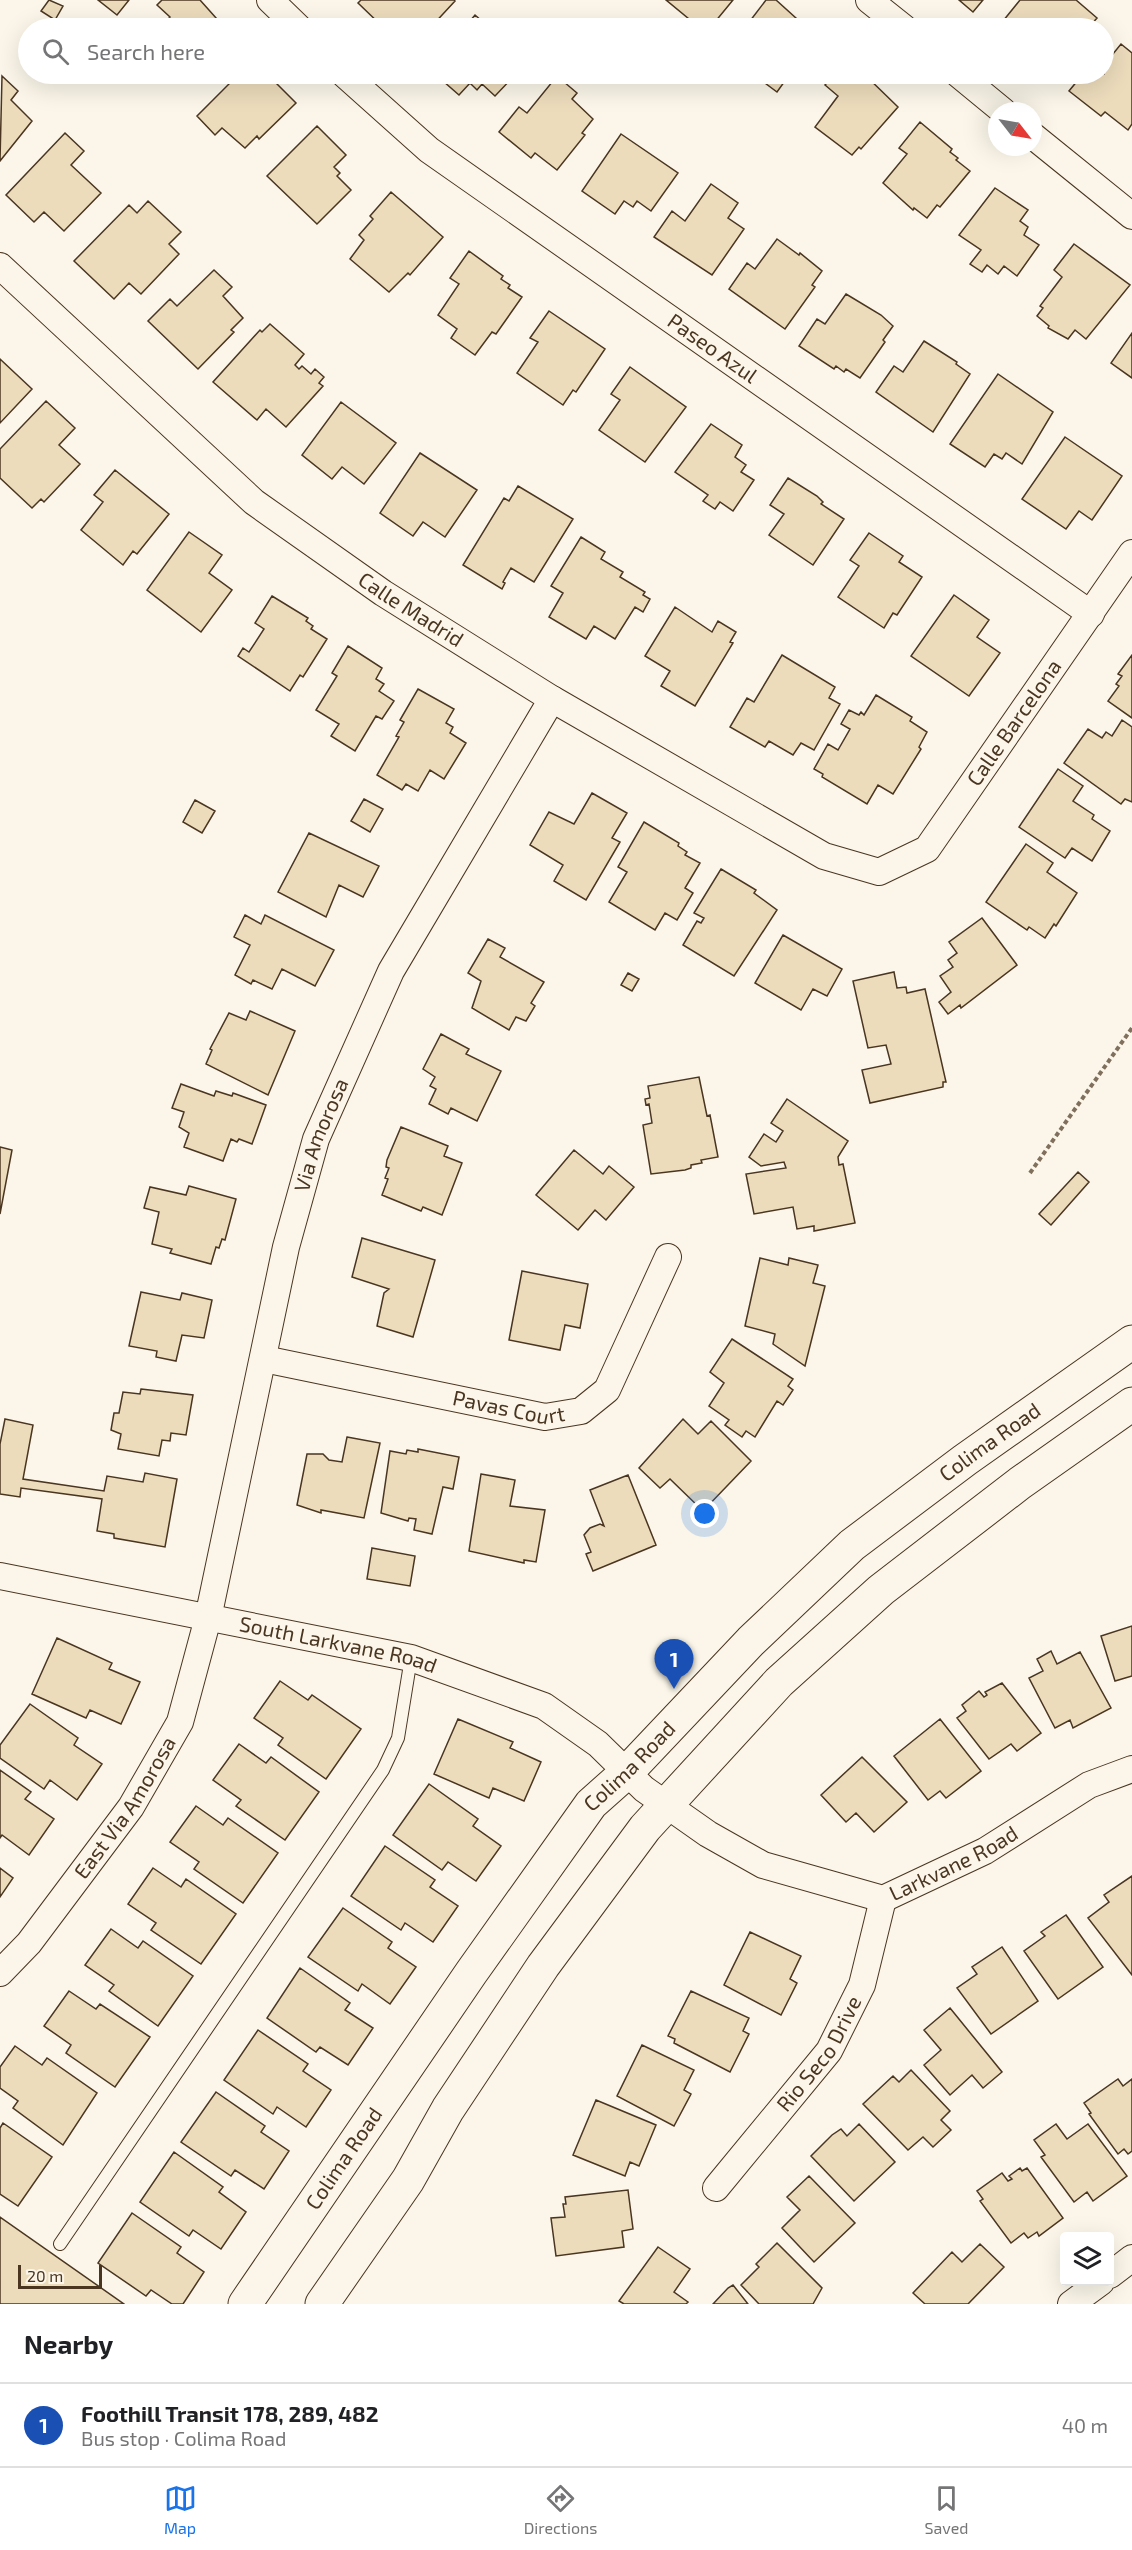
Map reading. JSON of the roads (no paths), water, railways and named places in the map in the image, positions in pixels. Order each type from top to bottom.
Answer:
[{"type":"main road","name":"Colima Road","points":[[322,2304],[408,2180],[448,2109],[543,1966],[645,1828],[646,1789],[752,1641],[852,1545],[965,1460],[1132,1342]]},
{"type":"main road","name":"Colima Road","points":[[245,2304],[471,1973],[591,1804],[646,1789],[779,1682],[881,1590],[1020,1483],[1132,1404]]},
{"type":"street","points":[[270,0],[289,18]]},
{"type":"street","points":[[869,0],[892,18]]},
{"type":"street","name":"Paseo Azul","points":[[355,84],[429,150],[1090,614]]},
{"type":"street","points":[[970,84],[992,102]]},
{"type":"street","points":[[1042,143],[1132,216]]},
{"type":"street","name":"Calle Madrid","points":[[0,266],[254,502],[382,593],[552,699],[824,856],[879,872]]},
{"type":"street","name":"Calle Barcelona","points":[[879,872],[927,849],[1132,553]]},
{"type":"street","name":"Via Amorosa","points":[[208,1618],[286,1247],[320,1129],[391,971],[552,699]]},
{"type":"street","name":"Pavas Court","points":[[264,1359],[545,1417],[581,1411],[607,1390],[668,1257]]},
{"type":"street","name":"South Larkvane Road","points":[[0,1576],[411,1658],[544,1706],[598,1744],[646,1789]]},
{"type":"street","name":"East Via Amorosa","points":[[0,1973],[29,1943],[131,1807],[180,1722],[208,1618]]},
{"type":"street","name":"Larkvane Road","points":[[646,1789],[693,1825],[763,1865],[883,1899],[986,1851],[1089,1785],[1132,1769]]},
{"type":"street","name":"Rio Seco Drive","points":[[716,2188],[829,2051],[861,1985],[883,1899]]},
{"type":"street","points":[[1114,2272],[1132,2258]]},
{"type":"street","points":[[1071,2304],[1096,2286]]},
{"type":"lane","points":[[60,2244],[383,1770],[398,1738],[411,1658]]},
{"type":"place","name":"Foothill Transit 178, 289, 482","points":[[674,1689]]}]
